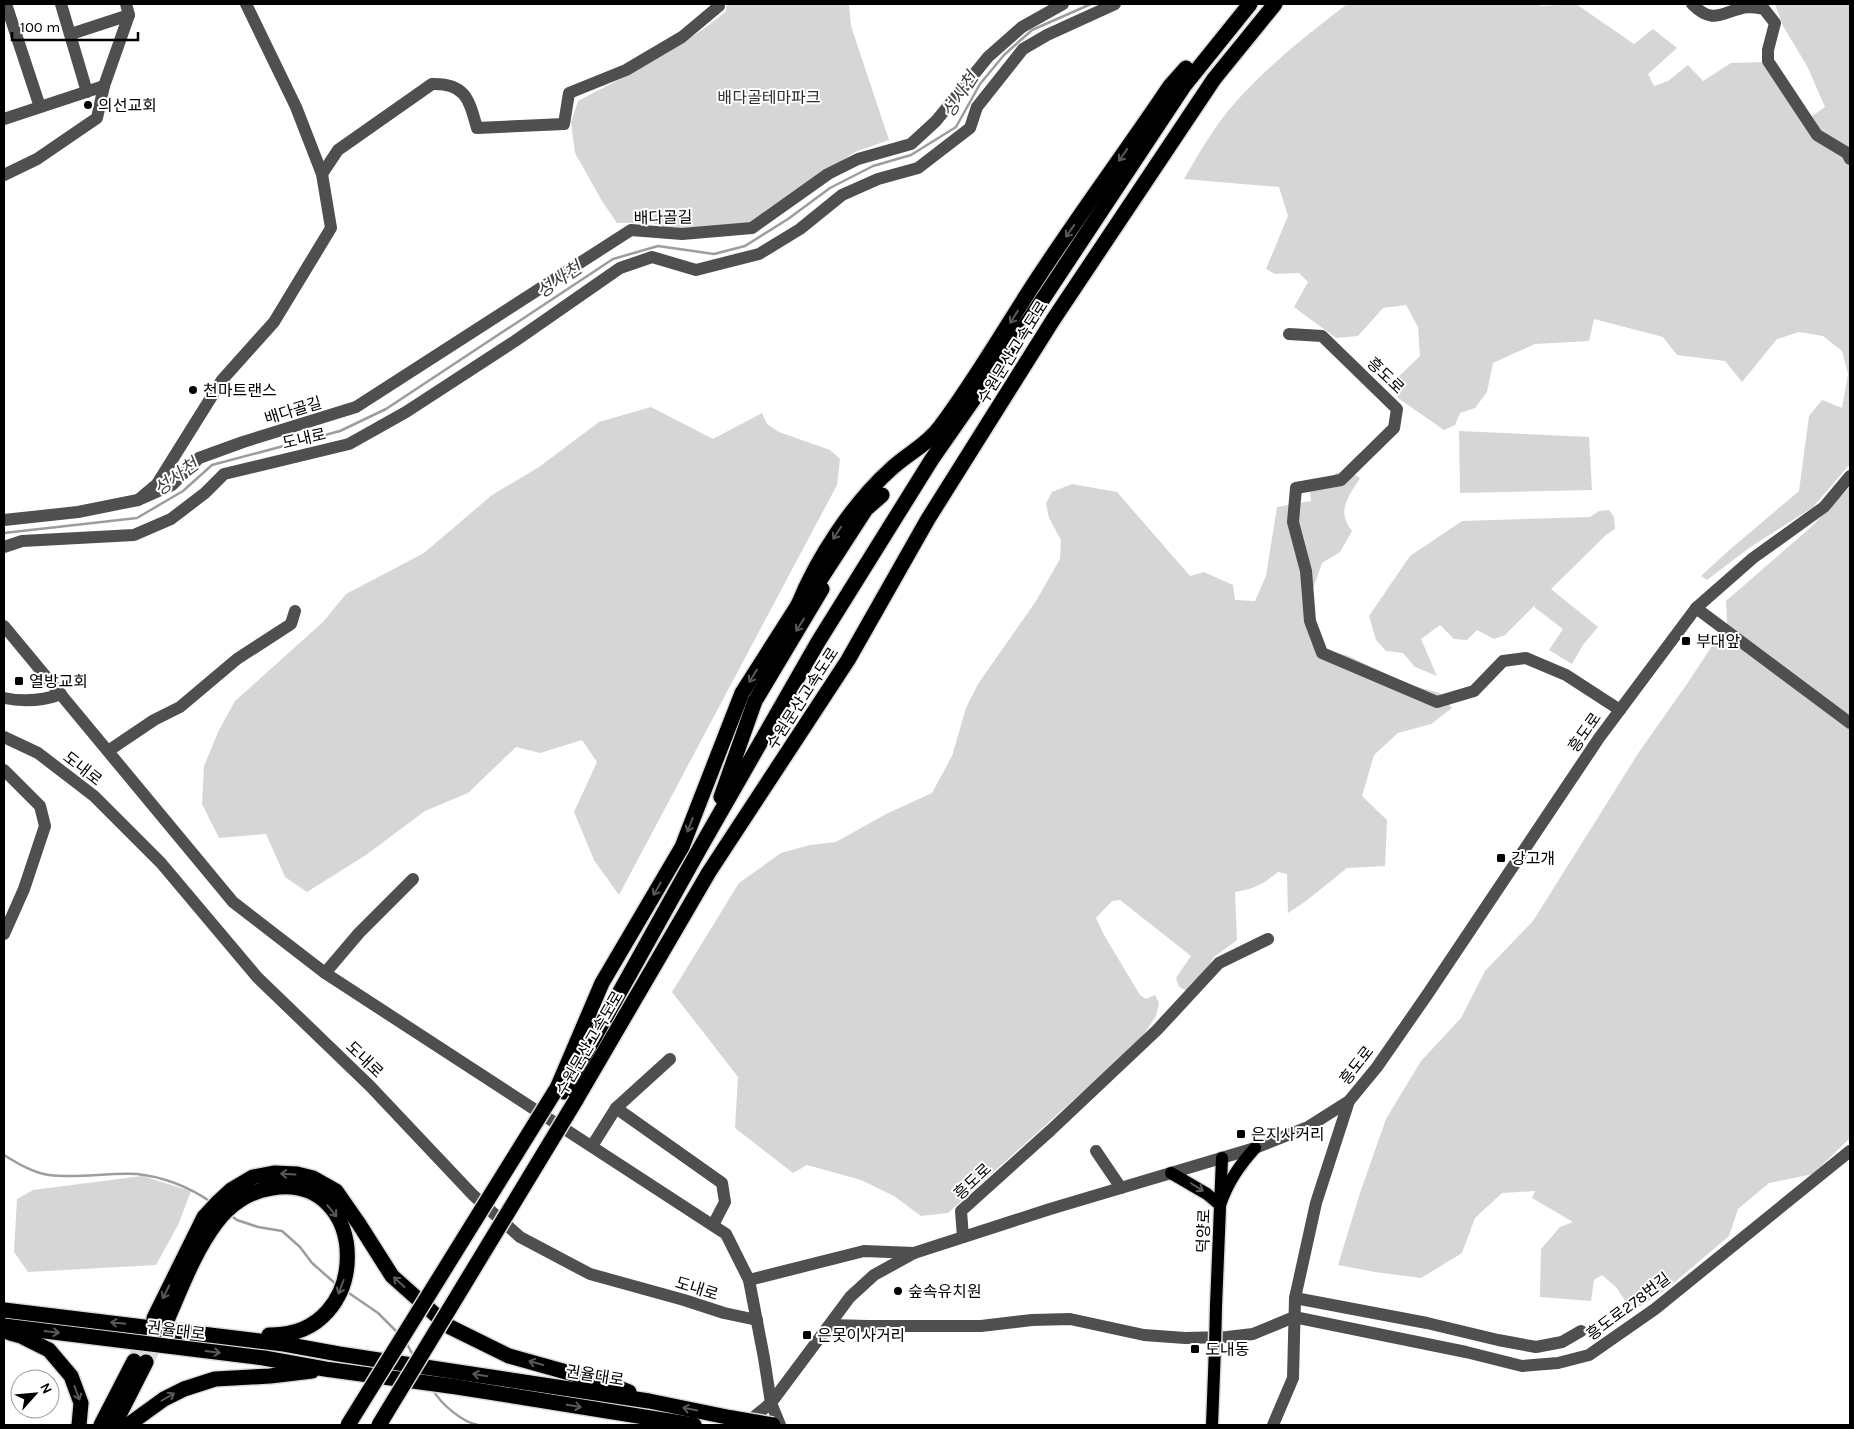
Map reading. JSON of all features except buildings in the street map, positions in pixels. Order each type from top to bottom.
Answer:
[{"type":"highway","name":"수원문산고속도로","points":[[379,1425],[566,1093],[700,848],[818,642],[927,468],[1025,325],[1101,198],[1204,46],[1248,4]]},
{"type":"highway","name":"수원문산고속도로","points":[[360,1425],[566,1093],[848,660],[928,519],[1053,320],[1214,79],[1275,4]]},
{"type":"highway","points":[[348,1425],[566,1093],[602,983],[682,847],[742,692],[798,605],[807,582],[838,530],[855,508],[891,469],[912,454],[937,431],[1000,340],[1040,276],[1101,198]]},
{"type":"highway","points":[[700,848],[755,701],[798,628],[882,495],[866,509],[813,591],[798,605]]},
{"type":"highway","points":[[161,1318],[210,1220],[227,1210],[236,1194],[253,1177],[274,1173],[297,1174],[313,1178],[336,1191],[392,1276],[448,1326],[510,1356],[609,1384],[649,1401]]},
{"type":"highway","points":[[196,1333],[281,1335],[296,1333],[325,1313],[338,1296],[346,1274],[348,1258],[346,1238],[335,1213],[315,1193],[284,1186],[236,1194]]},
{"type":"highway","name":"권율대로","points":[[4,1310],[284,1344],[649,1401],[738,1422],[774,1425]]},
{"type":"highway","name":"권율대로","points":[[4,1326],[264,1358],[694,1425]]},
{"type":"highway","points":[[4,1332],[21,1336],[49,1350],[71,1376],[81,1402],[79,1425]]},
{"type":"highway","points":[[101,1425],[140,1361],[114,1425]]},
{"type":"highway","points":[[128,1425],[164,1399],[184,1389],[215,1379],[270,1376],[325,1369]]},
{"type":"main road","points":[[1171,1173],[1207,1194],[1220,1205],[1226,1188],[1236,1171],[1255,1148]]},
{"type":"main road","name":"덕양로","points":[[1212,1425],[1222,1158]]},
{"type":"street","points":[[6,4],[40,107]]},
{"type":"street","points":[[61,4],[87,92]]},
{"type":"street","name":"배다골길","points":[[138,500],[157,484],[222,380],[274,322],[331,228],[322,174],[296,107],[246,4]]},
{"type":"street","points":[[322,174],[338,150],[432,84],[445,84],[461,90],[468,100],[478,128],[564,124],[569,93],[626,70],[682,37],[719,4]]},
{"type":"street","name":"배다골길","points":[[4,520],[78,512],[138,500],[172,485],[199,458],[243,442],[356,407],[632,230],[682,234],[752,228],[828,174],[858,159],[911,144],[936,121],[988,57],[1022,27],[1063,4]]},
{"type":"street","name":"도내로","points":[[4,547],[22,541],[134,535],[171,519],[204,493],[224,474],[349,444],[406,412],[515,341],[620,268],[652,257],[696,270],[759,254],[800,229],[842,195],[878,179],[918,168],[970,128],[977,107],[1023,49],[1047,35],[1115,4]]},
{"type":"street","points":[[1692,4],[1702,14],[1720,16],[1748,7],[1764,9],[1775,22],[1768,50],[1768,61],[1817,135],[1847,153],[1850,159]]},
{"type":"street","points":[[71,34],[128,9]]},
{"type":"street","points":[[4,174],[37,158],[97,118],[104,86],[128,9]]},
{"type":"street","points":[[4,119],[104,86]]},
{"type":"street","name":"흥도로","points":[[1289,334],[1322,336],[1397,408],[1394,428],[1341,480],[1296,488],[1293,522],[1306,571],[1310,621],[1322,653],[1437,702],[1474,691],[1503,661],[1526,658],[1566,675],[1620,710]]},
{"type":"street","name":"흥도로","points":[[738,1422],[771,1403],[850,1298],[874,1275],[914,1253],[1255,1148],[1308,1127],[1349,1102],[1377,1067],[1427,995],[1599,738],[1696,608],[1754,558],[1824,507],[1850,476]]},
{"type":"street","points":[[1696,608],[1850,722]]},
{"type":"street","points":[[108,751],[154,720],[180,707],[236,659],[291,624],[295,611]]},
{"type":"street","name":"도내로","points":[[4,626],[232,902],[325,973],[726,1234],[749,1280],[771,1403],[780,1425]]},
{"type":"street","points":[[4,698],[16,701],[46,700],[61,694]]},
{"type":"street","name":"도내로","points":[[4,737],[38,753],[94,796],[161,863],[257,976],[370,1086],[473,1194],[520,1237],[590,1274],[724,1313],[757,1320]]},
{"type":"street","points":[[4,770],[40,806],[45,826],[24,889],[4,934]]},
{"type":"street","points":[[325,973],[359,933],[413,879]]},
{"type":"street","name":"흥도로","points":[[963,1237],[961,1211],[1051,1130],[1157,1030],[1219,964],[1268,939]]},
{"type":"street","points":[[592,1146],[616,1108],[670,1059]]},
{"type":"street","points":[[1273,1425],[1293,1378],[1294,1298],[1316,1203],[1349,1102]]},
{"type":"street","points":[[616,1108],[722,1183],[725,1202],[713,1225]]},
{"type":"street","points":[[1096,1151],[1121,1188]]},
{"type":"street","name":"흥도로278번길","points":[[1294,1317],[1466,1352],[1522,1366],[1558,1363],[1589,1355],[1655,1309],[1850,1151]]},
{"type":"street","points":[[749,1280],[864,1251],[914,1253]]},
{"type":"street","name":"흥도로278번길","points":[[1294,1298],[1427,1323],[1536,1347],[1562,1342],[1581,1331]]},
{"type":"street","points":[[830,1325],[982,1326],[1032,1320],[1070,1319],[1144,1335],[1184,1338],[1228,1337],[1252,1334],[1294,1317]]},
{"type":"green space","name":"배다골테마파크","points":[[727,4],[849,4],[851,26],[889,140],[855,152],[750,223],[682,234],[653,223],[617,223],[602,201],[575,153],[571,122],[578,101],[673,49],[726,11]]},
{"type":"green space","points":[[1347,4],[1537,4],[1541,6],[1576,4],[1634,44],[1653,29],[1677,48],[1648,74],[1654,86],[1668,81],[1688,65],[1703,81],[1731,63],[1764,62],[1809,118],[1825,107],[1807,66],[1783,26],[1775,4],[1850,4],[1850,464],[1813,507],[1749,548],[1707,580],[1701,576],[1799,491],[1809,416],[1822,400],[1842,408],[1848,374],[1842,351],[1823,336],[1799,332],[1777,339],[1742,382],[1725,361],[1677,355],[1663,337],[1594,319],[1589,341],[1535,344],[1493,363],[1487,392],[1475,408],[1460,413],[1455,425],[1444,430],[1398,398],[1391,384],[1420,356],[1418,327],[1406,305],[1383,308],[1358,336],[1336,338],[1294,307],[1308,282],[1299,273],[1275,274],[1266,269],[1288,216],[1279,187],[1184,179],[1216,127],[1244,93],[1277,61]]},
{"type":"green space","points":[[651,407],[713,439],[762,413],[767,424],[779,432],[830,450],[840,459],[837,485],[619,895],[594,860],[574,812],[597,762],[582,740],[540,753],[516,747],[468,793],[425,811],[366,855],[307,892],[285,877],[266,834],[219,838],[202,804],[204,766],[219,730],[235,701],[323,622],[346,594],[424,553],[492,495],[539,467],[599,422]]},
{"type":"green space","points":[[1459,431],[1589,437],[1592,490],[1460,493]]},
{"type":"green space","points":[[1336,473],[1351,473],[1360,478],[1348,498],[1344,510],[1347,524],[1352,531],[1340,552],[1322,563],[1313,589],[1315,621],[1327,650],[1349,656],[1407,684],[1440,693],[1452,708],[1431,724],[1398,733],[1374,755],[1362,796],[1387,820],[1385,866],[1347,868],[1288,913],[1287,874],[1278,872],[1258,885],[1235,892],[1237,940],[1214,957],[1195,988],[1187,991],[1179,987],[1176,978],[1191,956],[1120,900],[1112,901],[1096,918],[1140,995],[1146,999],[1155,995],[1159,1003],[1156,1016],[1140,1040],[948,1213],[921,1216],[894,1196],[861,1180],[807,1165],[793,1173],[735,1128],[738,1077],[672,992],[739,883],[781,853],[810,845],[836,842],[888,813],[932,793],[952,756],[966,708],[978,684],[1036,601],[1060,559],[1061,540],[1049,518],[1046,503],[1052,492],[1072,484],[1117,492],[1190,576],[1204,572],[1233,585],[1235,600],[1255,601],[1266,576],[1277,507],[1311,501],[1310,492],[1315,485],[1328,485]]},
{"type":"green space","points":[[1850,487],[1850,1138],[1813,1174],[1769,1183],[1738,1209],[1729,1236],[1669,1287],[1641,1306],[1628,1305],[1616,1287],[1602,1275],[1594,1280],[1591,1301],[1540,1297],[1541,1249],[1560,1227],[1573,1222],[1532,1198],[1535,1191],[1502,1193],[1475,1218],[1462,1253],[1421,1278],[1338,1265],[1360,1193],[1386,1119],[1421,1061],[1461,1018],[1485,971],[1533,921],[1639,752],[1727,623],[1726,601],[1810,528]]},
{"type":"green space","points":[[1609,510],[1614,517],[1615,529],[1606,535],[1551,589],[1598,627],[1583,645],[1572,664],[1549,650],[1563,629],[1534,607],[1536,604],[1505,635],[1494,639],[1477,630],[1467,640],[1454,639],[1440,625],[1421,639],[1437,676],[1415,667],[1403,653],[1386,651],[1376,640],[1369,616],[1410,556],[1462,521],[1590,517],[1599,511]]},
{"type":"green space","points":[[142,1176],[191,1191],[178,1225],[156,1265],[28,1272],[14,1252],[17,1199],[33,1190]]},
{"type":"waterway","name":"성사천","points":[[4,533],[137,518],[183,491],[212,465],[340,431],[386,409],[613,259],[658,246],[714,254],[745,246],[788,219],[830,188],[873,166],[911,155],[956,127],[980,84],[1004,55],[1032,30],[1091,4]]},
{"type":"waterway","points":[[4,1155],[31,1170],[49,1175],[137,1174],[166,1180],[185,1187],[211,1202]]},
{"type":"waterway","points":[[230,1215],[237,1220],[258,1227],[282,1231],[300,1247],[312,1263],[337,1285]]},
{"type":"waterway","points":[[346,1291],[378,1313],[399,1334]]},
{"type":"waterway","points":[[406,1342],[414,1357]]},
{"type":"waterway","points":[[433,1390],[453,1412],[465,1420],[478,1425]]},
{"type":"tunnel","points":[[134,1361],[154,1318]]},
{"type":"tunnel","points":[[146,1362],[168,1319]]},
{"type":"place","name":"의선교회","points":[[88,105]]},
{"type":"place","name":"천마트랜스","points":[[193,390]]},
{"type":"place","name":"부대앞","points":[[1686,641]]},
{"type":"place","name":"열방교회","points":[[19,681]]},
{"type":"place","name":"강고개","points":[[1501,858]]},
{"type":"place","name":"은지사거리","points":[[1241,1134]]},
{"type":"place","name":"숲속유치원","points":[[898,1291]]},
{"type":"place","name":"은못이사거리","points":[[807,1335]]},
{"type":"place","name":"도내동","points":[[1195,1349]]}]
